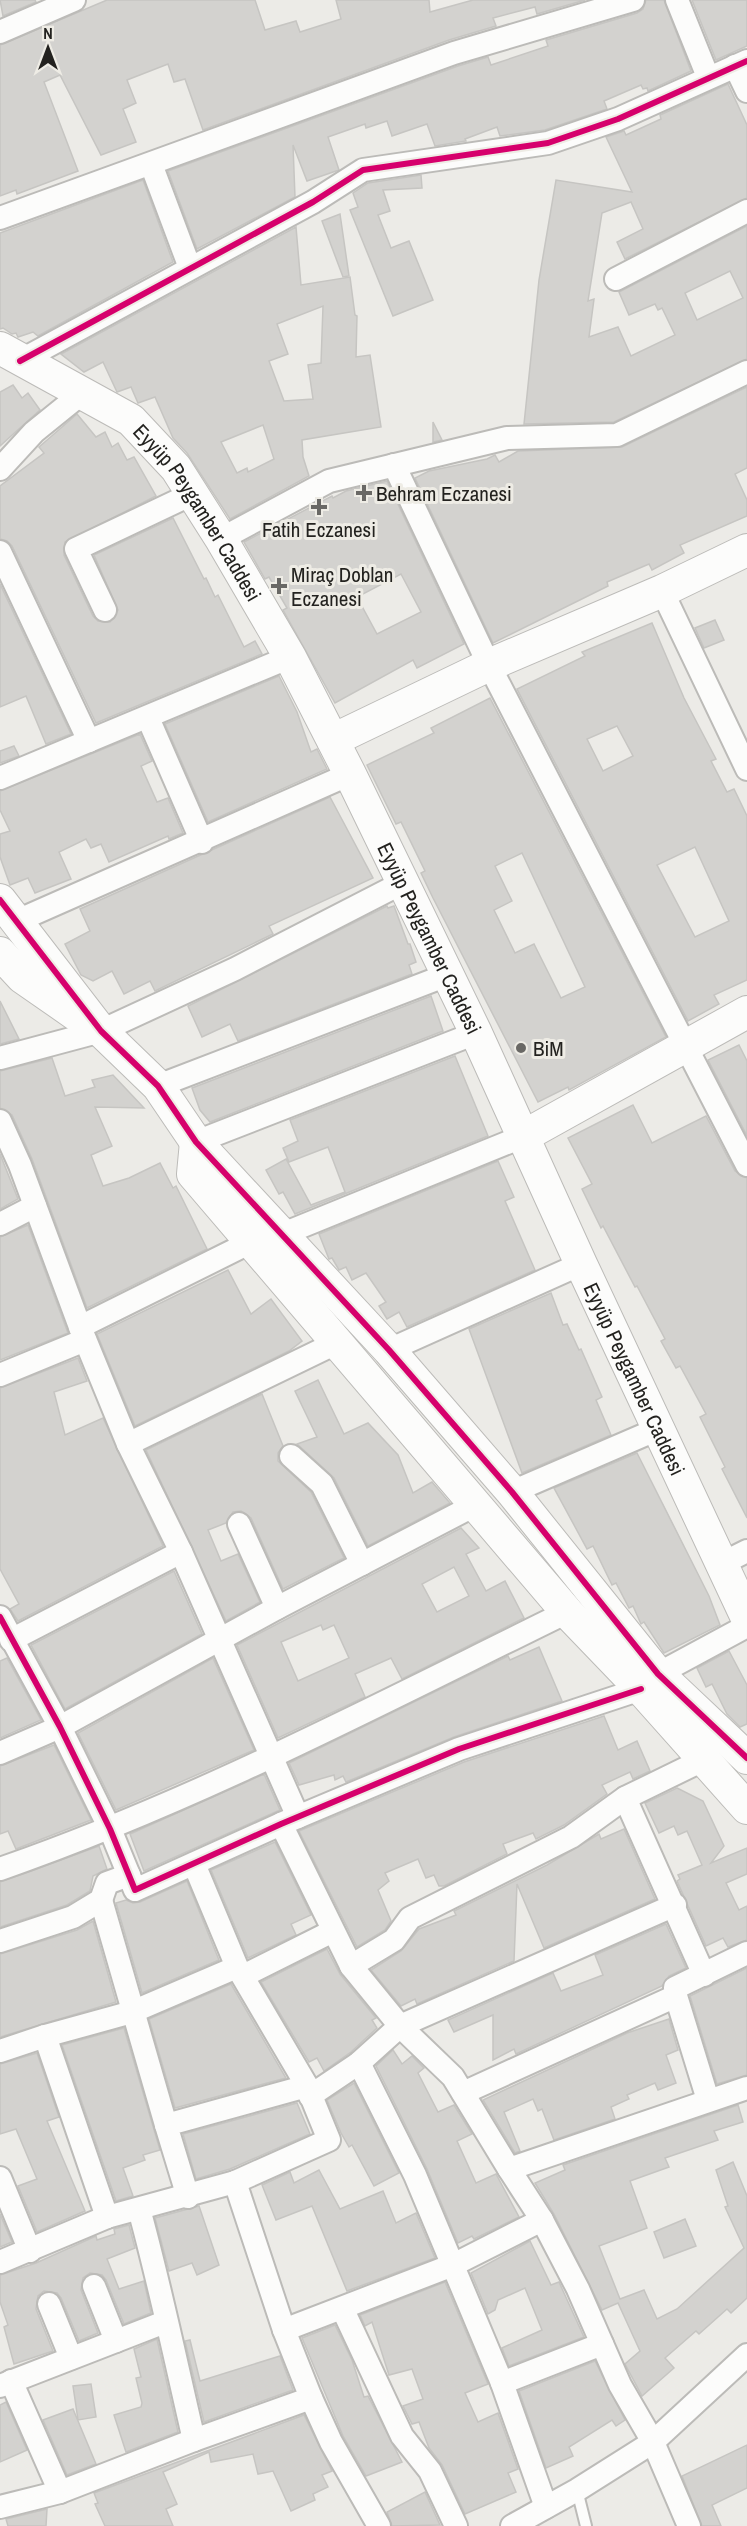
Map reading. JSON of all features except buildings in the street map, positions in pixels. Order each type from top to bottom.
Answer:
[{"type":"street","points":[[0,32],[74,0]]},
{"type":"street","points":[[0,218],[582,7],[633,0]]},
{"type":"street","points":[[677,0],[708,76]]},
{"type":"street","points":[[10,354],[190,268],[313,201],[363,170],[548,143],[618,118],[708,76],[741,64],[747,91]]},
{"type":"street","points":[[151,164],[190,268]]},
{"type":"street","points":[[615,279],[747,211]]},
{"type":"street","name":"Eyyüp Peygamber Caddesi","points":[[10,354],[131,420],[176,468],[221,539],[290,657],[350,774],[476,1033],[658,1429],[734,1558],[747,1618]]},
{"type":"street","points":[[221,539],[329,481],[507,438],[617,435],[747,372]]},
{"type":"street","points":[[0,469],[34,432],[81,394]]},
{"type":"street","points":[[394,465],[489,665],[747,1165]]},
{"type":"street","points":[[105,610],[76,549],[192,494]]},
{"type":"street","points":[[333,740],[489,665],[662,591],[747,550]]},
{"type":"street","points":[[0,552],[89,741]]},
{"type":"street","points":[[662,591],[747,769]]},
{"type":"street","points":[[0,778],[290,657]]},
{"type":"street","points":[[148,718],[202,842]]},
{"type":"street","points":[[350,774],[202,842],[8,911],[101,1031],[158,1086],[196,1142],[389,1350],[512,1492],[724,1785],[747,1808]]},
{"type":"street","points":[[0,1058],[101,1031],[235,969],[402,883]]},
{"type":"street","points":[[0,953],[22,977],[101,1031]]},
{"type":"street","points":[[158,1086],[447,975]]},
{"type":"street","points":[[283,1234],[524,1136],[685,1044],[747,1012]]},
{"type":"street","points":[[196,1142],[476,1033]]},
{"type":"street","points":[[0,1121],[82,1334],[128,1444],[181,1552],[271,1756],[289,1820],[333,1931],[351,1966],[400,2026],[453,2077],[542,2220],[578,2289],[620,2385],[653,2442],[690,2526]]},
{"type":"street","points":[[196,1142],[193,1174],[567,1612],[747,1758]]},
{"type":"street","points":[[0,1224],[34,1206]]},
{"type":"street","points":[[0,1375],[82,1334],[251,1242]]},
{"type":"street","points":[[389,1350],[581,1264]]},
{"type":"street","points":[[128,1444],[338,1342]]},
{"type":"street","points":[[512,1492],[658,1429]]},
{"type":"street","points":[[291,1456],[322,1484],[362,1564]]},
{"type":"street","points":[[0,1754],[60,1727],[219,1639],[475,1505]]},
{"type":"street","points":[[239,1524],[277,1608]]},
{"type":"street","points":[[11,1640],[181,1552]]},
{"type":"street","points":[[0,1869],[110,1829],[271,1756],[567,1612]]},
{"type":"street","points":[[0,1617],[60,1727],[110,1829],[135,1890],[289,1820],[459,1749],[650,1681],[747,1626]]},
{"type":"street","points":[[351,1966],[394,1940],[410,1918],[571,1837],[625,1798],[705,1759]]},
{"type":"street","points":[[625,1798],[675,1905],[704,1975]]},
{"type":"street","points":[[0,2262],[30,2252],[107,2217],[188,2197],[235,2182],[329,2140],[308,2091],[240,1971],[194,1864]]},
{"type":"street","points":[[129,1875],[107,1883],[101,1900],[188,2197]]},
{"type":"street","points":[[0,1941],[73,1917],[101,1900]]},
{"type":"street","points":[[166,2125],[308,2091],[359,2063],[400,2026],[675,1905]]},
{"type":"street","points":[[0,2051],[132,2012],[240,1971],[333,1931]]},
{"type":"street","points":[[708,2100],[675,1988],[747,1953]]},
{"type":"street","points":[[463,2093],[676,1996]]},
{"type":"street","points":[[45,2036],[107,2217]]},
{"type":"street","points":[[359,2063],[415,2175],[453,2265],[502,2383],[546,2507]]},
{"type":"street","points":[[509,2169],[747,2088]]},
{"type":"street","points":[[0,2178],[30,2252]]},
{"type":"street","points":[[235,2182],[284,2330],[310,2398],[331,2442],[380,2526]]},
{"type":"street","points":[[139,2209],[157,2276],[165,2322],[194,2440]]},
{"type":"street","points":[[284,2330],[343,2310],[453,2265],[542,2220]]},
{"type":"street","points":[[94,2286],[116,2341]]},
{"type":"street","points":[[49,2304],[71,2358]]},
{"type":"street","points":[[343,2310],[402,2436],[430,2471],[456,2526]]},
{"type":"street","points":[[60,2492],[5,2383],[165,2322]]},
{"type":"street","points":[[502,2383],[602,2344]]},
{"type":"street","points":[[512,2526],[577,2490],[653,2442],[747,2355]]},
{"type":"street","points":[[0,2507],[60,2492],[310,2398]]},
{"type":"lane","points":[[577,2490],[586,2526]]},
{"type":"cycle path","points":[[20,361],[313,202],[363,170],[548,143],[618,119],[747,61]]},
{"type":"cycle path","points":[[0,900],[101,1031],[158,1086],[196,1142],[389,1350],[512,1492],[658,1674],[747,1758]]},
{"type":"cycle path","points":[[0,1617],[60,1727],[110,1829],[135,1890],[281,1824],[459,1749],[641,1689]]},
{"type":"place","name":"Behram Eczanesi","points":[[364,493]]},
{"type":"place","name":"Fatih Eczanesi","points":[[319,507]]},
{"type":"place","name":"Miraç Doblan Eczanesi","points":[[279,586]]},
{"type":"place","name":"BiM","points":[[521,1048]]}]
